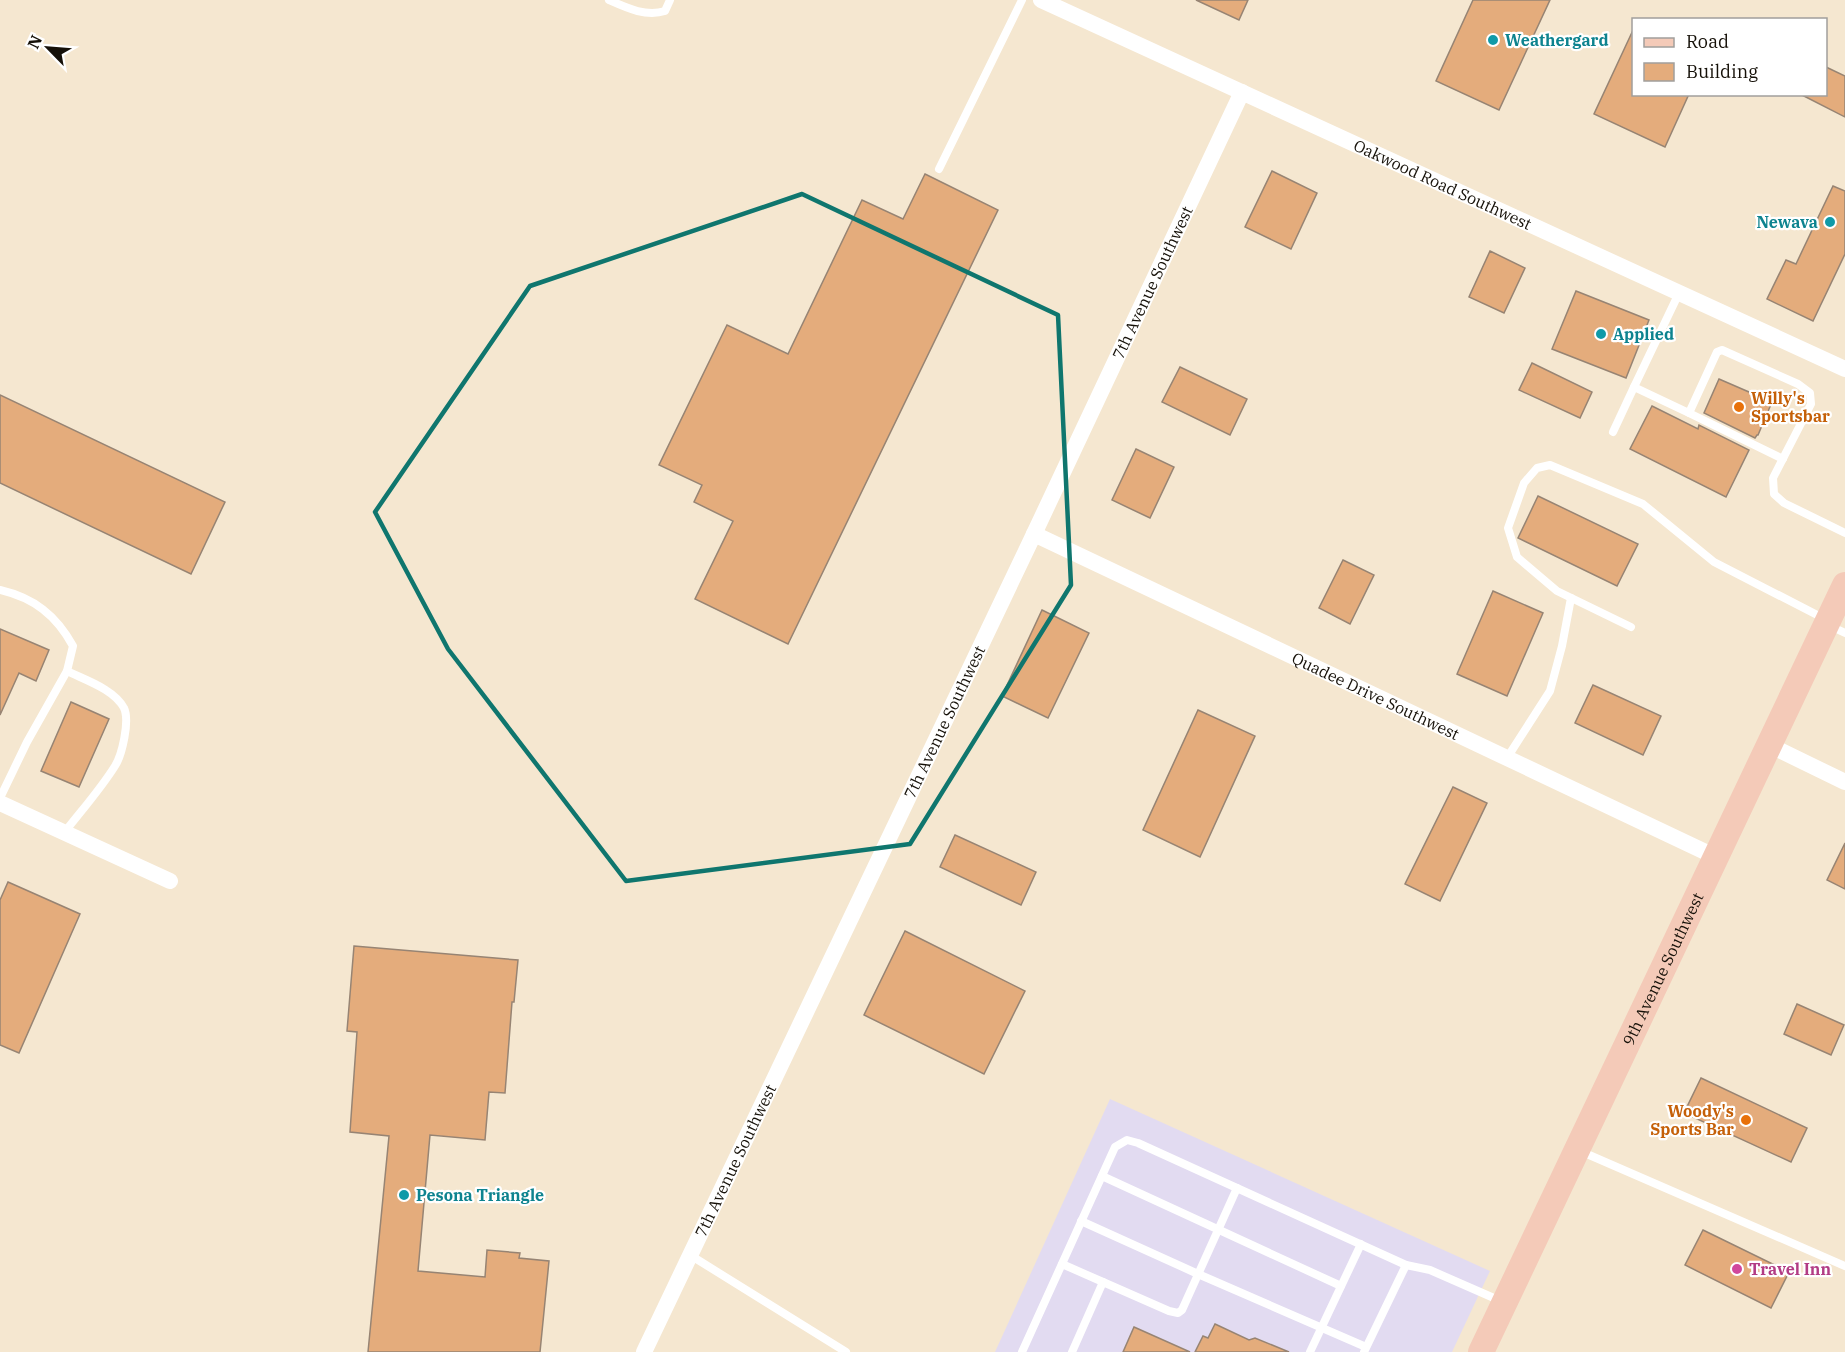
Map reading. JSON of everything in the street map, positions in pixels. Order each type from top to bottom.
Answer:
[{"type":"main road","name":"9th Avenue Southwest","points":[[1481,1352],[1769,745],[1833,626],[1845,585]]},
{"type":"street","name":"Oakwood Road Southwest","points":[[1041,0],[1845,369]]},
{"type":"street","name":"7th Avenue Southwest","points":[[644,1352],[1242,92]]},
{"type":"street","name":"Quadee Drive Southwest","points":[[1034,534],[1716,857]]},
{"type":"street","points":[[1769,745],[1845,782]]},
{"type":"street","points":[[0,804],[170,881]]},
{"type":"lane","points":[[609,0],[629,9],[655,14],[665,11],[670,0]]},
{"type":"lane","points":[[939,169],[1022,0]]},
{"type":"lane","points":[[1613,432],[1679,293]]},
{"type":"lane","points":[[1689,413],[1717,352],[1722,350],[1798,384],[1810,393],[1811,404],[1773,478],[1774,494],[1784,503],[1845,533]]},
{"type":"lane","points":[[1634,387],[1783,459]]},
{"type":"lane","points":[[1631,627],[1557,591],[1517,557],[1508,528],[1524,483],[1537,468],[1550,465],[1642,504],[1714,562],[1833,626]]},
{"type":"lane","points":[[0,590],[39,606],[63,627],[73,646],[67,671],[27,742],[0,798]]},
{"type":"lane","points":[[1507,758],[1550,691],[1571,598]]},
{"type":"lane","points":[[64,833],[116,764],[127,727],[124,709],[114,696],[67,671]]},
{"type":"lane","points":[[1022,1352],[1115,1147],[1127,1140],[1406,1265],[1430,1270],[1504,1302]]},
{"type":"lane","points":[[1577,1149],[1845,1266]]},
{"type":"lane","points":[[1102,1176],[1341,1286]]},
{"type":"lane","points":[[1062,1264],[1178,1313],[1182,1310],[1237,1188]]},
{"type":"lane","points":[[1081,1221],[1365,1349],[1406,1265]]},
{"type":"lane","points":[[1310,1352],[1361,1244]]},
{"type":"lane","points":[[690,1255],[846,1352]]},
{"type":"lane","points":[[1072,1352],[1103,1282]]},
{"type":"highlighted area","points":[[802,194],[1058,315],[1071,585],[910,844],[626,881],[448,649],[375,512],[530,286]]},
{"type":"shaded area","points":[[1110,1099],[1490,1271],[1452,1352],[995,1352]]},
{"type":"building","points":[[1196,0],[1248,0],[1239,20]]},
{"type":"building","name":"Weathergard","points":[[1473,0],[1550,0],[1499,110],[1436,81]]},
{"type":"building","points":[[1632,32],[1632,96],[1688,96],[1665,147],[1594,114]]},
{"type":"building","points":[[1827,67],[1845,76],[1845,117],[1804,96],[1827,96]]},
{"type":"building","points":[[1272,171],[1317,193],[1291,249],[1245,227]]},
{"type":"building","points":[[925,174],[998,210],[788,644],[695,599],[733,521],[694,502],[702,485],[659,465],[727,325],[788,354],[862,200],[903,219]]},
{"type":"building","name":"Newava","points":[[1833,186],[1845,191],[1845,254],[1813,321],[1767,299],[1786,260],[1796,264]]},
{"type":"building","points":[[1490,251],[1525,268],[1504,313],[1469,297]]},
{"type":"building","name":"Applied","points":[[1576,291],[1649,320],[1626,378],[1552,349]]},
{"type":"building","points":[[1532,363],[1592,392],[1580,418],[1519,390]]},
{"type":"building","points":[[1180,367],[1247,399],[1230,435],[1162,402]]},
{"type":"building","name":"Willy's Sportsbar","points":[[1719,379],[1772,402],[1755,438],[1704,413]]},
{"type":"building","points":[[0,395],[225,502],[191,574],[0,483]]},
{"type":"building","points":[[1652,406],[1698,429],[1699,425],[1749,450],[1726,497],[1630,449]]},
{"type":"building","points":[[1136,449],[1174,467],[1150,518],[1112,500]]},
{"type":"building","points":[[1538,496],[1638,544],[1617,586],[1518,538]]},
{"type":"building","points":[[1343,560],[1374,575],[1350,624],[1319,608]]},
{"type":"building","points":[[1493,591],[1543,613],[1507,696],[1457,674]]},
{"type":"building","points":[[1042,610],[1089,633],[1048,718],[1002,696]]},
{"type":"building","points":[[0,629],[49,650],[36,681],[19,673],[0,715]]},
{"type":"building","points":[[1593,685],[1661,716],[1643,755],[1575,723]]},
{"type":"building","points":[[71,702],[109,719],[79,787],[41,771]]},
{"type":"building","points":[[1198,710],[1255,736],[1200,857],[1143,830]]},
{"type":"building","points":[[1453,787],[1487,803],[1440,901],[1405,884]]},
{"type":"building","points":[[955,835],[1036,872],[1021,905],[940,867]]},
{"type":"building","points":[[1845,843],[1845,889],[1827,880]]},
{"type":"building","points":[[8,882],[80,914],[19,1053],[0,1045],[0,900]]},
{"type":"building","points":[[905,931],[1025,991],[984,1074],[864,1015]]},
{"type":"building","name":"Pesona Triangle","points":[[354,946],[518,960],[514,1002],[512,1002],[505,1093],[489,1092],[485,1140],[430,1135],[418,1271],[485,1277],[487,1250],[520,1253],[519,1258],[549,1261],[540,1352],[368,1352],[389,1136],[350,1132],[357,1032],[347,1031]]},
{"type":"building","points":[[1797,1004],[1844,1025],[1831,1055],[1784,1034]]},
{"type":"building","name":"Woody's Sports Bar","points":[[1701,1078],[1807,1128],[1791,1162],[1684,1113]]},
{"type":"building","name":"Travel Inn","points":[[1703,1230],[1789,1272],[1771,1308],[1685,1265]]},
{"type":"building","points":[[1215,1324],[1249,1340],[1255,1338],[1289,1352],[1195,1352],[1203,1336],[1208,1338]]},
{"type":"building","points":[[1134,1327],[1190,1352],[1123,1352]]},
{"type":"place","name":"Weathergard","points":[[1493,40]]},
{"type":"place","name":"Newava","points":[[1830,222]]},
{"type":"place","name":"Applied","points":[[1601,334]]},
{"type":"place","name":"Willy's Sportsbar","points":[[1739,407]]},
{"type":"place","name":"Woody's Sports Bar","points":[[1746,1120]]},
{"type":"place","name":"Pesona Triangle","points":[[404,1195]]},
{"type":"place","name":"Travel Inn","points":[[1737,1269]]}]
